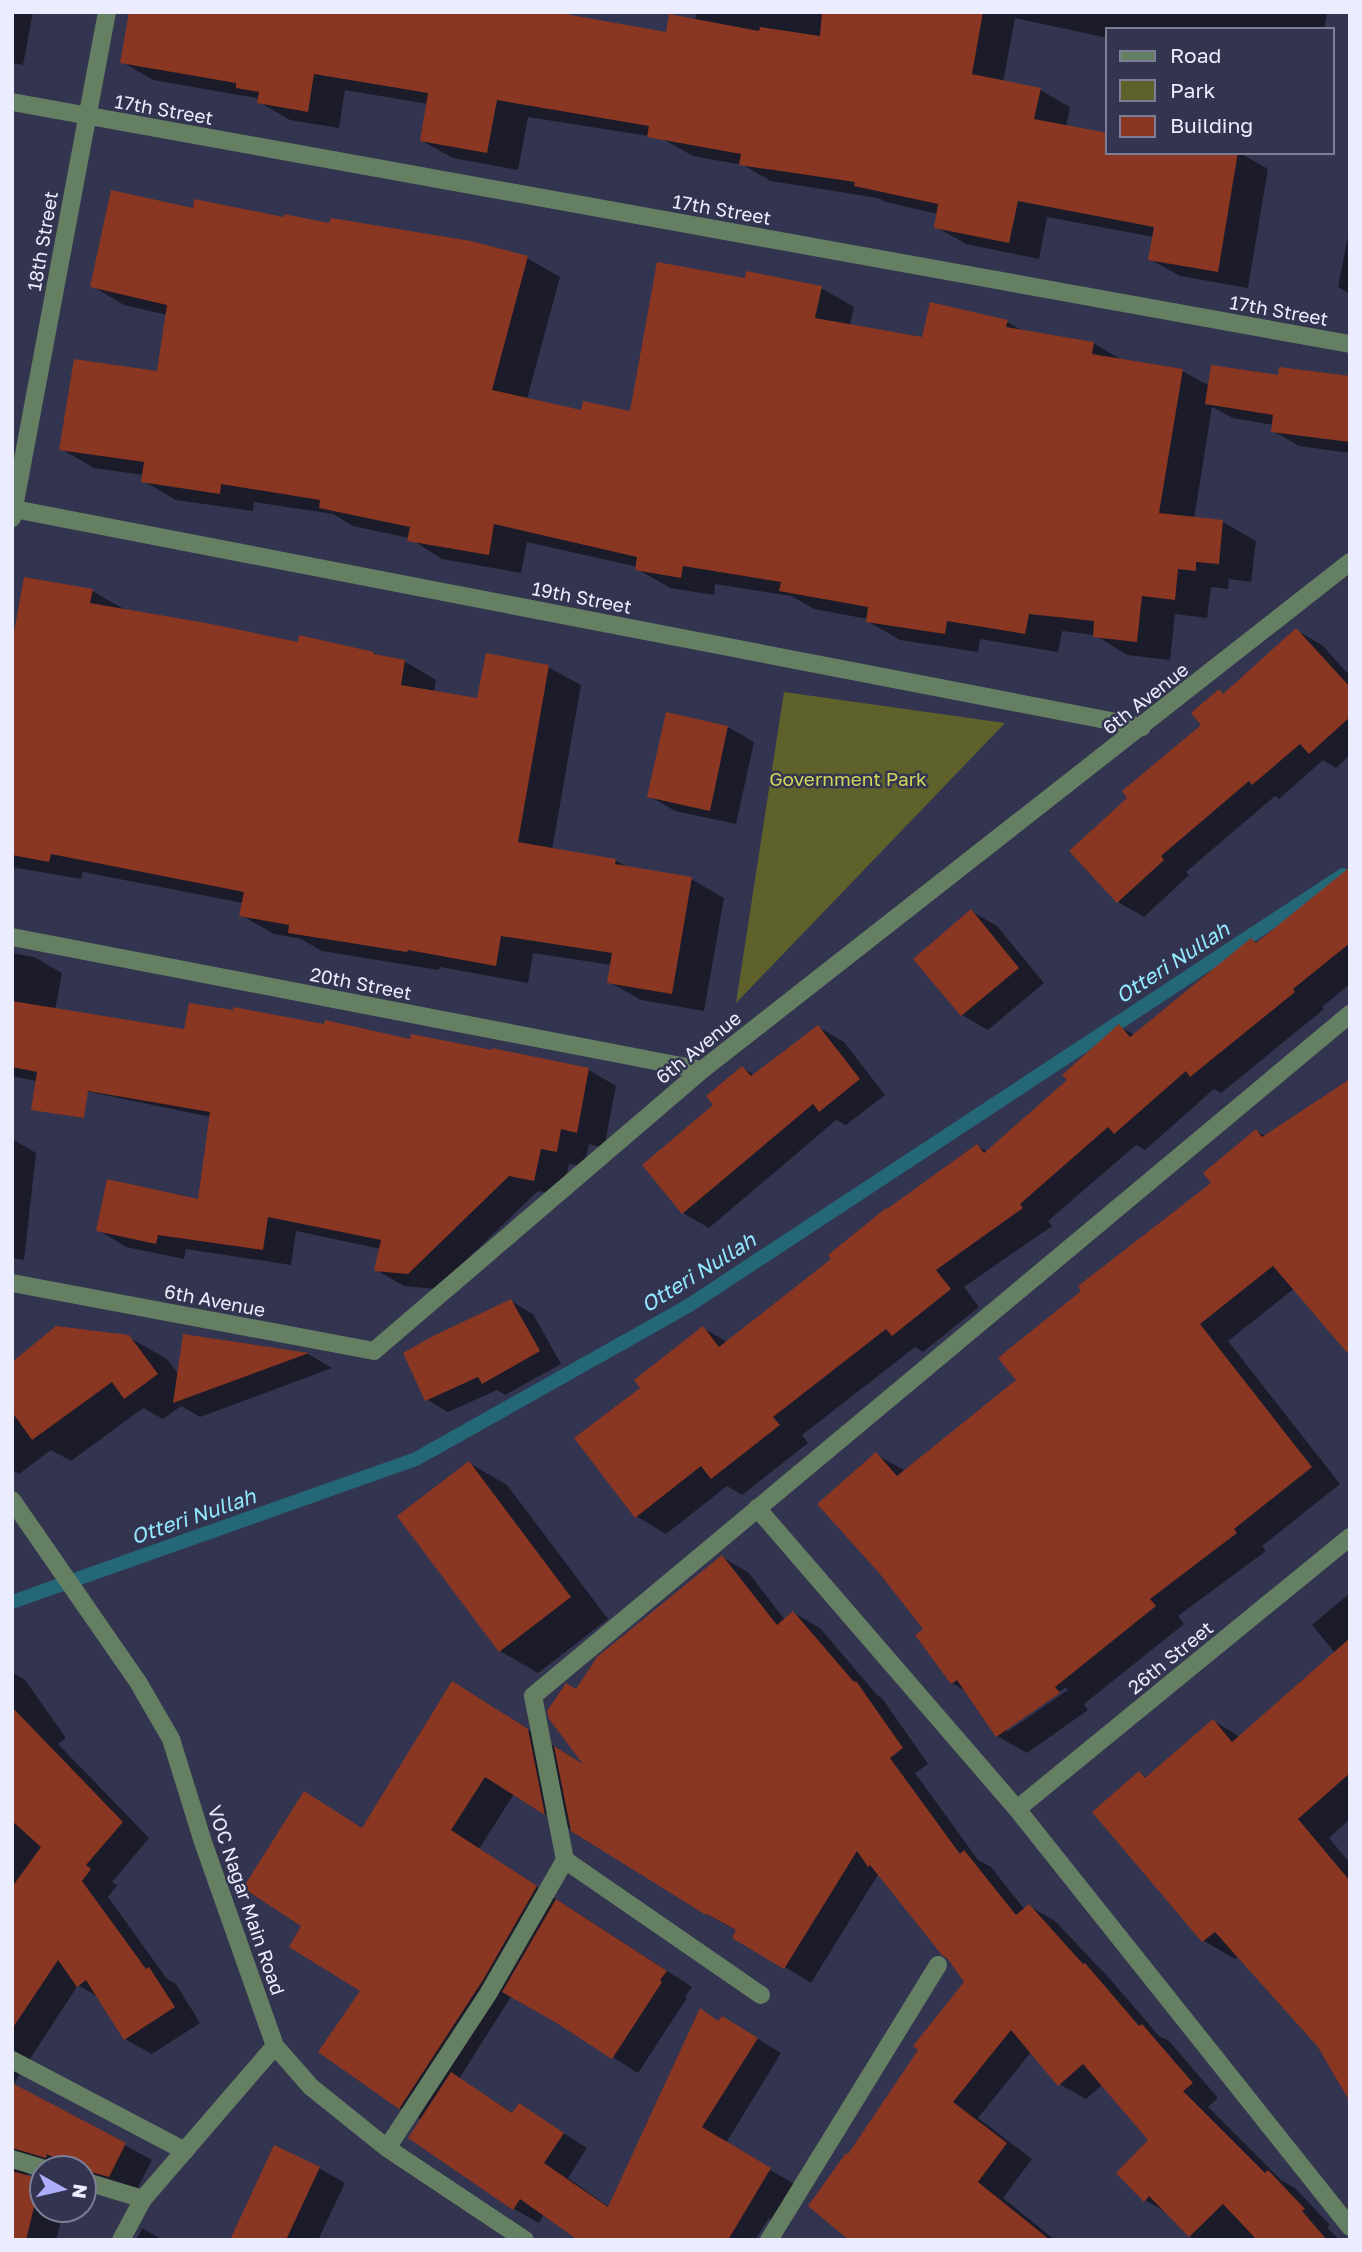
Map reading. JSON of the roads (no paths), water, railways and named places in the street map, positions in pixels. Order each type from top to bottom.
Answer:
[{"type":"street","name":"18th Street","points":[[13,514],[107,12]]},
{"type":"street","name":"17th Street","points":[[12,102],[1350,344]]},
{"type":"street","name":"19th Street","points":[[13,514],[1142,727]]},
{"type":"street","name":"6th Avenue","points":[[12,1283],[374,1351],[702,1070],[1350,562]]},
{"type":"street","name":"20th Street","points":[[12,937],[702,1070]]},
{"type":"street","points":[[387,2148],[488,1994],[565,1860],[534,1696],[1350,1014]]},
{"type":"street","name":"VOC Nagar Main Road","points":[[12,1500],[138,1682],[171,1739],[203,1842],[275,2046],[311,2087],[387,2148],[525,2240]]},
{"type":"street","points":[[757,1508],[1017,1810],[1350,2227]]},
{"type":"street","name":"26th Street","points":[[1017,1810],[1350,1537]]},
{"type":"street","points":[[565,1860],[761,1995]]},
{"type":"street","points":[[769,2240],[938,1965]]},
{"type":"street","points":[[121,2240],[142,2199],[275,2046]]},
{"type":"street","points":[[12,2060],[185,2151]]},
{"type":"street","points":[[98,2185],[142,2199]]},
{"type":"waterway","name":"Otteri Nullah","points":[[12,1602],[416,1459],[688,1306],[1343,875]]},
{"type":"park label","name":"Government Park","points":[[848,778]]}]
